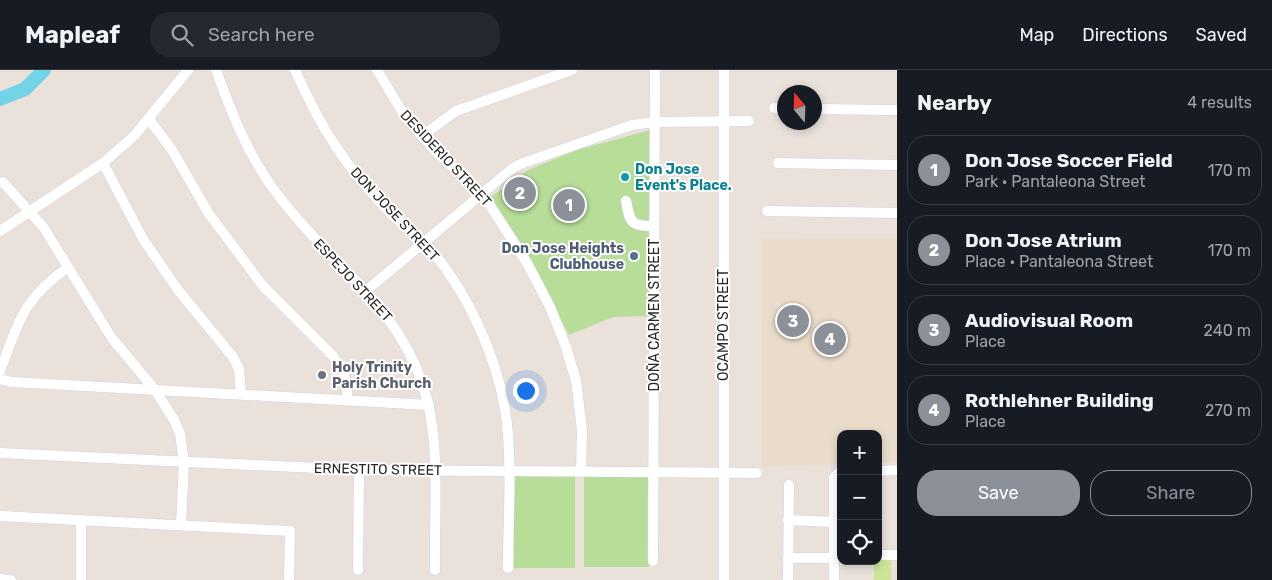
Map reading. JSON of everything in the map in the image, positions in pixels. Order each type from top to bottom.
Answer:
[{"type":"street","points":[[0,232],[28,211],[103,163],[134,136],[188,70]]},
{"type":"street","name":"ESPEJO STREET","points":[[216,70],[236,124],[253,157],[277,194],[303,226],[366,290],[395,326],[406,345],[429,405],[434,472],[436,575]]},
{"type":"street","name":"DON JOSE STREET","points":[[295,70],[333,146],[379,201],[424,242],[451,277],[485,342],[497,374],[507,425],[508,568]]},
{"type":"street","name":"DESIDERIO STREET","points":[[376,70],[392,98],[422,136],[442,158],[482,193],[527,263],[550,307],[566,347],[579,402],[581,472]]},
{"type":"street","points":[[422,136],[456,111],[572,70]]},
{"type":"street","name":"DOÑA CARMEN STREET","points":[[654,561],[655,70]]},
{"type":"street","name":"OCAMPO STREET","points":[[724,70],[724,580]]},
{"type":"street","points":[[822,109],[897,110]]},
{"type":"street","points":[[149,119],[172,150],[209,214],[251,271],[263,286],[333,356],[343,371],[347,386],[347,400]]},
{"type":"street","points":[[366,290],[482,193],[523,163],[616,130],[654,122],[749,121]]},
{"type":"street","points":[[103,163],[143,239],[178,290],[233,357],[239,369],[241,394]]},
{"type":"street","points":[[778,163],[897,165]]},
{"type":"street","points":[[3,182],[44,228],[111,337],[165,404],[180,434],[184,462],[181,524]]},
{"type":"street","points":[[626,201],[632,223],[636,226],[654,226]]},
{"type":"street","points":[[767,211],[897,213]]},
{"type":"street","points":[[0,371],[26,307],[35,294],[67,268]]},
{"type":"street","points":[[0,379],[12,382],[429,405]]},
{"type":"street","name":"ERNESTITO STREET","points":[[0,453],[434,472],[508,470],[756,473]]},
{"type":"street","points":[[357,575],[359,470]]},
{"type":"street","points":[[882,471],[897,470]]},
{"type":"street","points":[[834,580],[836,557],[834,522],[838,475]]},
{"type":"street","points":[[788,485],[788,580]]},
{"type":"street","points":[[0,516],[290,531],[289,580]]},
{"type":"street","points":[[81,520],[81,580]]},
{"type":"street","points":[[788,520],[834,522]]},
{"type":"street","points":[[882,556],[897,555]]},
{"type":"street","points":[[788,558],[836,557]]},
{"type":"street","points":[[0,579],[11,580]]},
{"type":"shaded area","points":[[897,238],[897,462],[882,463],[882,430],[837,430],[837,464],[762,467],[761,239]]},
{"type":"green space","points":[[650,130],[649,316],[613,317],[569,335],[533,265],[491,197],[528,170],[577,150]]},
{"type":"green space","points":[[514,476],[575,476],[575,568],[514,568]]},
{"type":"green space","points":[[648,476],[649,567],[584,567],[584,477]]},
{"type":"green space","points":[[882,557],[891,557],[891,580],[874,580],[874,565],[882,565]]},
{"type":"waterway","points":[[0,99],[25,89],[44,70]]},
{"type":"place","name":"Don Jose Event's Place.","points":[[625,177]]},
{"type":"place","name":"Don Jose Atrium","points":[[520,193]]},
{"type":"place","name":"Don Jose Soccer Field","points":[[569,205]]},
{"type":"place","name":"Don Jose Heights Clubhouse","points":[[634,256]]},
{"type":"place","name":"Audiovisual Room","points":[[793,321]]},
{"type":"place","name":"Rothlehner Building","points":[[830,339]]},
{"type":"place","name":"Holy Trinity Parish Church","points":[[322,375]]}]
